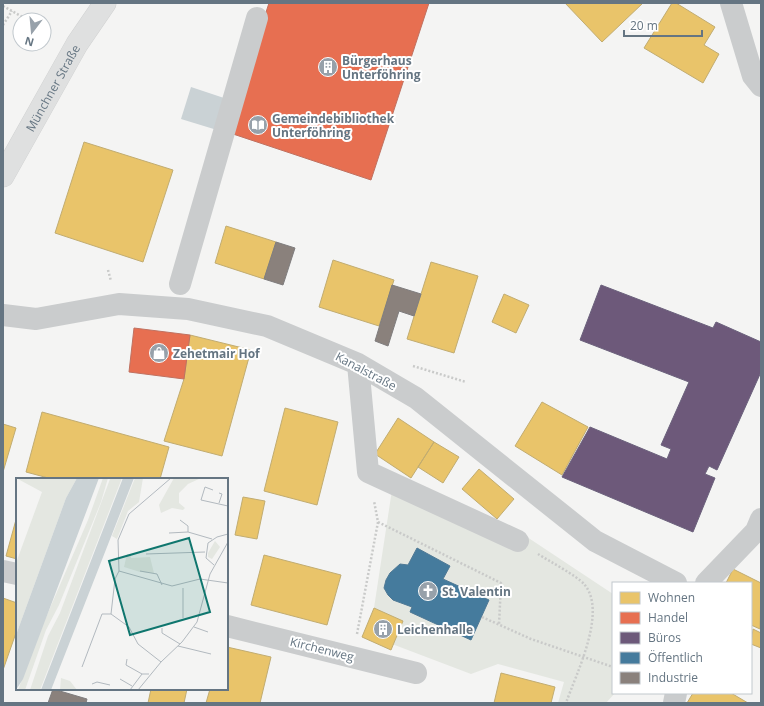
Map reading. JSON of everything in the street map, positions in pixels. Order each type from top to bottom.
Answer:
[{"type":"main road","name":"Münchner Straße","points":[[3,176],[77,44],[105,3]]},
{"type":"street","points":[[731,3],[753,76],[761,86]]},
{"type":"street","points":[[180,284],[257,18]]},
{"type":"street","name":"Kanalstraße","points":[[3,315],[36,319],[119,304],[188,309],[267,326],[358,364],[416,398],[595,541],[674,582]]},
{"type":"street","points":[[358,364],[368,472],[518,541]]},
{"type":"street","points":[[707,582],[756,531],[761,519]]},
{"type":"street","points":[[3,571],[16,574]]},
{"type":"street","name":"Kirchenweg","points":[[228,626],[416,673]]},
{"type":"path","points":[[3,6],[12,11],[3,25]]},
{"type":"path","points":[[108,270],[110,279]]},
{"type":"path","points":[[352,657],[378,522],[368,472]]},
{"type":"path","points":[[378,522],[501,583],[499,625]]},
{"type":"path","points":[[518,541],[584,584],[592,598],[592,625],[583,656],[566,703]]},
{"type":"path","points":[[482,616],[531,639],[612,667]]},
{"type":"shaded area","points":[[191,87],[227,99],[217,130],[181,119]]},
{"type":"shaded area","points":[[392,490],[521,533],[612,593],[612,694],[614,694],[606,703],[558,703],[564,682],[498,664],[471,674],[392,644],[403,621],[374,608]]},
{"type":"building: Wohnen","points":[[565,3],[643,3],[602,42]]},
{"type":"building: Wohnen","points":[[672,3],[676,3],[715,27],[704,45],[719,54],[703,83],[644,48]]},
{"type":"building: Wohnen","points":[[84,142],[173,170],[143,262],[55,233]]},
{"type":"building: Wohnen","points":[[226,226],[276,242],[264,279],[215,263]]},
{"type":"building: Wohnen","points":[[333,260],[394,280],[379,326],[319,307]]},
{"type":"building: Wohnen","points":[[431,262],[478,276],[454,353],[407,339]]},
{"type":"building: Wohnen","points":[[504,294],[529,305],[516,333],[492,322]]},
{"type":"building: Wohnen","points":[[190,335],[251,350],[222,456],[164,441],[184,379]]},
{"type":"building: Wohnen","points":[[542,402],[588,427],[562,475],[515,446]]},
{"type":"building: Wohnen","points":[[285,408],[338,422],[317,505],[264,491]]},
{"type":"building: Wohnen","points":[[42,412],[169,447],[160,478],[48,478],[26,472]]},
{"type":"building: Wohnen","points":[[398,418],[434,442],[411,478],[375,454]]},
{"type":"building: Wohnen","points":[[3,424],[16,428],[3,472]]},
{"type":"building: Wohnen","points":[[434,442],[459,457],[443,483],[418,467]]},
{"type":"building: Wohnen","points":[[479,469],[514,499],[497,519],[462,489]]},
{"type":"building: Wohnen","points":[[243,497],[265,501],[257,539],[235,535]]},
{"type":"building: Wohnen","points":[[16,520],[16,559],[6,556]]},
{"type":"building: Wohnen","points":[[264,555],[341,575],[327,625],[251,605]]},
{"type":"building: Wohnen","points":[[733,569],[761,583],[760,629],[752,625],[752,582],[726,582]]},
{"type":"building: Wohnen","points":[[3,598],[16,603],[16,633],[3,670]]},
{"type":"building: Wohnen","name":"Leichenhalle","points":[[374,608],[403,621],[391,650],[362,637]]},
{"type":"building: Wohnen","points":[[753,629],[761,633],[761,648],[752,644]]},
{"type":"building: Wohnen","points":[[228,647],[271,657],[260,703],[206,703],[210,690],[228,690]]},
{"type":"building: Wohnen","points":[[501,673],[555,687],[551,703],[494,703]]},
{"type":"building: Wohnen","points":[[151,690],[187,690],[184,703],[148,703]]},
{"type":"building: Wohnen","points":[[692,694],[733,694],[748,703],[687,703]]},
{"type":"building: Handel","name":"Bürgerhaus Unterföhring","points":[[269,3],[429,3],[371,180],[227,132]]},
{"type":"building: Handel","name":"Zehetmair Hof","points":[[134,328],[190,335],[184,379],[129,372]]},
{"type":"building: Büros","points":[[601,285],[713,328],[716,322],[761,342],[761,372],[717,470],[709,466],[705,474],[715,478],[693,532],[562,477],[590,427],[667,459],[671,449],[661,445],[689,382],[580,340]]},
{"type":"building: Öffentlich","name":"St. Valentin","points":[[417,548],[450,566],[443,579],[489,600],[471,640],[410,612],[412,607],[393,600],[388,595],[384,588],[390,573],[400,564],[408,565]]},
{"type":"building: Industrie","points":[[276,242],[295,248],[283,285],[264,279]]},
{"type":"building: Industrie","points":[[392,285],[421,294],[414,316],[399,311],[388,346],[375,341]]},
{"type":"building: Industrie","points":[[53,690],[87,699],[86,703],[48,703]]},
{"type":"place","name":"Bürgerhaus Unterföhring","points":[[328,67]]},
{"type":"place","name":"Gemeindebibliothek Unterföhring","points":[[258,125]]},
{"type":"place","name":"Zehetmair Hof","points":[[159,353]]},
{"type":"place","name":"St. Valentin","points":[[428,591]]},
{"type":"place","name":"Leichenhalle","points":[[383,629]]}]
